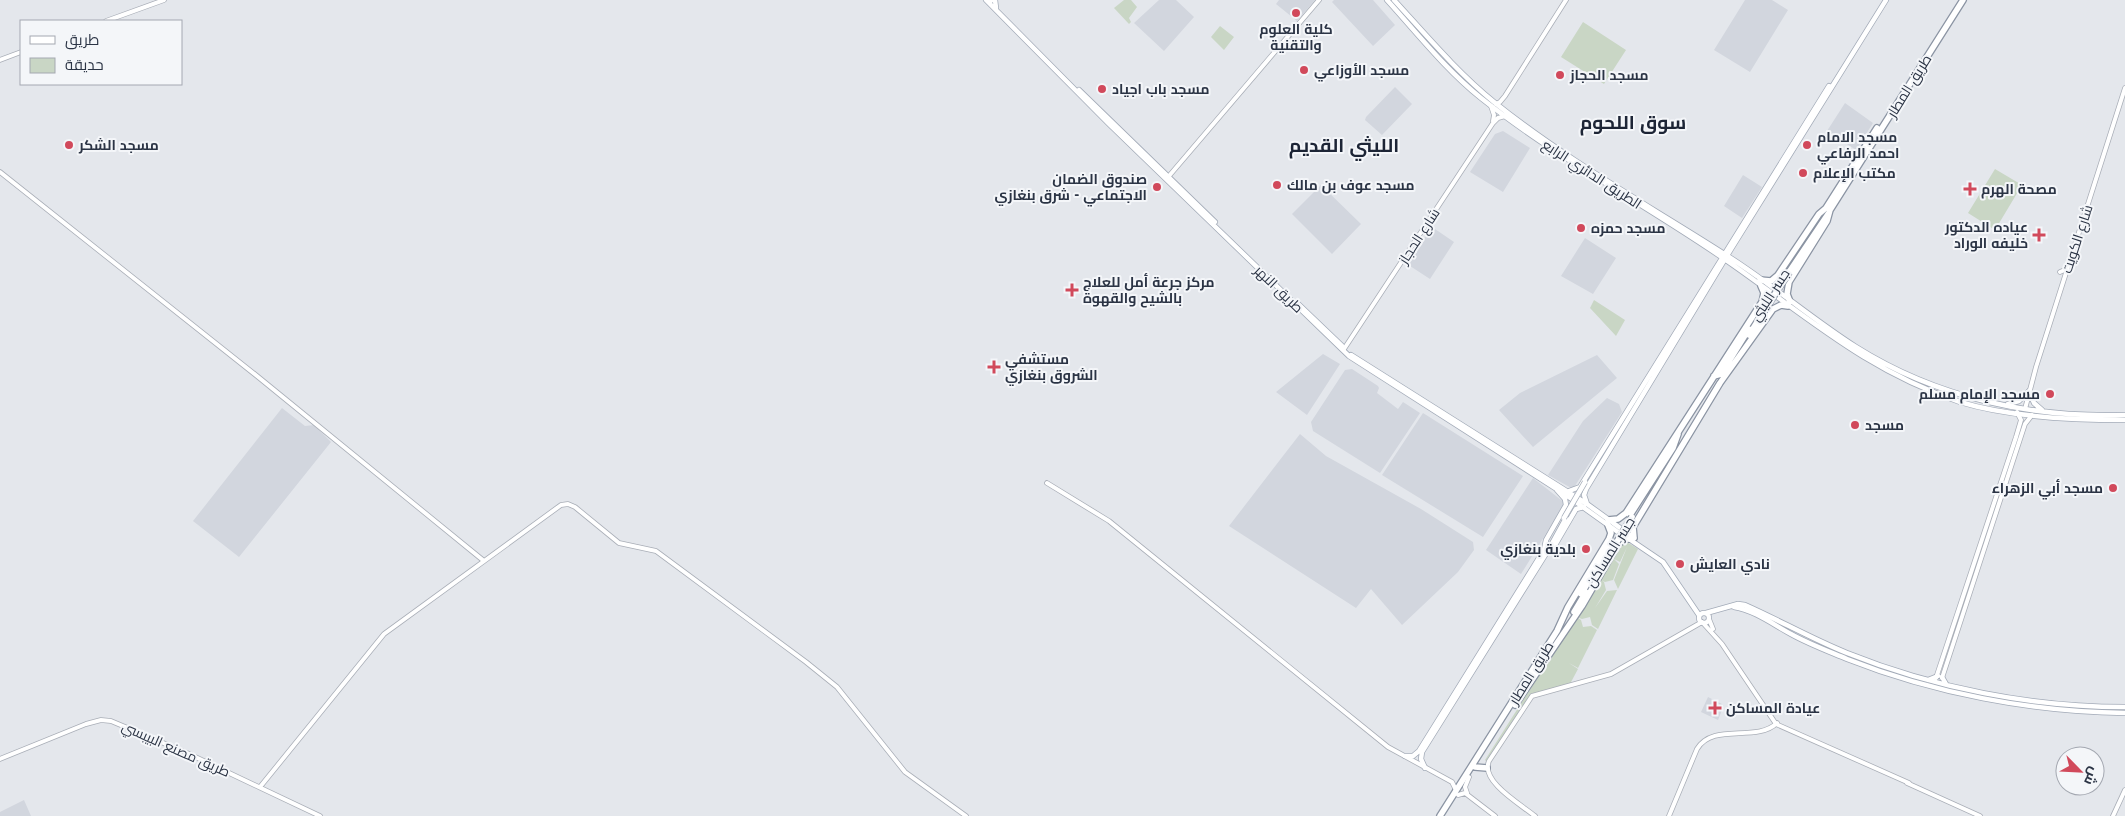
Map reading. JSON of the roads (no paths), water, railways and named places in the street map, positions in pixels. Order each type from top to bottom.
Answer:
[{"type":"highway","name":"طريق المطار","points":[[1790,279],[1827,221],[1826,212],[1959,0]]},
{"type":"highway","name":"طريق المطار","points":[[1780,272],[1826,212],[1963,0]]},
{"type":"highway","name":"جسر الليثي","points":[[1714,376],[1721,374],[1826,212]]},
{"type":"highway","name":"جسر الليثي","points":[[1723,380],[1826,212]]},
{"type":"highway","points":[[1617,547],[1613,541],[1608,540],[1611,525],[1626,513],[1760,306],[1764,296],[1760,283],[1771,281],[1780,272],[1783,277],[1790,279],[1787,291],[1789,304],[1777,306],[1770,314],[1723,380],[1636,522],[1632,531],[1632,539]]},
{"type":"highway","points":[[1760,306],[1766,307],[1770,314]]},
{"type":"highway","name":"جسر المساكن","points":[[1557,631],[1673,448],[1678,432]]},
{"type":"highway","name":"جسر المساكن","points":[[1538,669],[1615,545],[1686,438]]},
{"type":"highway","points":[[1626,513],[1630,520],[1636,522]]},
{"type":"highway","name":"طريق المطار","points":[[1440,816],[1475,767],[1538,669],[1582,606],[1617,547],[1622,540],[1632,539]]},
{"type":"highway","name":"طريق المطار","points":[[1466,779],[1557,631],[1568,607],[1608,540]]},
{"type":"highway","points":[[1479,761],[1487,766]]},
{"type":"highway","points":[[1475,767],[1487,766]]},
{"type":"highway","name":"طريق المطار","points":[[1444,816],[1457,792]]},
{"type":"main road","name":"طريق النهر","points":[[991,0],[996,8],[1133,144],[1344,348],[1568,492],[1632,539],[1666,565],[1704,618]]},
{"type":"main road","name":"طريق النهر","points":[[991,0],[1133,144],[1169,176],[1349,356],[1586,506]]},
{"type":"main road","name":"الطريق الدائري الرابع","points":[[1387,0],[1454,72],[1490,104],[1560,154],[1723,256],[1733,260],[1760,283]]},
{"type":"main road","name":"الطريق الدائري الرابع","points":[[1394,0],[1442,52],[1496,104],[1561,151],[1723,256],[1866,360],[1908,381],[1966,403],[2062,419],[2125,420]]},
{"type":"main road","points":[[1405,756],[1415,755],[1419,751],[1465,679],[1624,423],[1723,256],[1885,0]]},
{"type":"main road","points":[[1723,256],[1729,248]]},
{"type":"main road","points":[[1729,248],[1733,260]]},
{"type":"main road","name":"الطريق الدائري الرابع","points":[[1789,304],[1872,356],[1921,380],[1984,402],[2048,412],[2125,414]]},
{"type":"main road","points":[[1866,360],[1887,370],[1889,369],[1872,356]]},
{"type":"main road","points":[[1908,381],[1895,372],[1921,380]]},
{"type":"main road","points":[[2004,405],[2019,401],[2029,391],[2035,405],[2048,412]]},
{"type":"main road","points":[[1568,492],[1580,487],[1613,441]]},
{"type":"main road","points":[[1547,548],[1555,545],[1576,509],[1586,506],[1585,491],[1613,441]]},
{"type":"main road","points":[[1547,548],[1546,540],[1566,505],[1565,499],[1557,489]]},
{"type":"main road","points":[[1732,606],[1745,610],[1794,636],[1847,659],[1941,686],[2023,704],[2125,712]]},
{"type":"main road","points":[[1704,618],[1713,612],[1732,606],[1746,606],[1849,654],[1934,684]]},
{"type":"main road","points":[[1926,680],[1940,676],[1948,685]]},
{"type":"main road","points":[[1425,768],[1421,759],[1422,752],[1465,679]]},
{"type":"main road","points":[[1941,686],[1948,685],[2018,698],[2072,705],[2125,707]]},
{"type":"street","points":[[109,20],[164,0]]},
{"type":"street","points":[[1169,176],[1319,0]]},
{"type":"street","points":[[1496,104],[1505,96],[1566,0]]},
{"type":"street","points":[[0,60],[20,52]]},
{"type":"street","name":"شارع الكويت","points":[[2024,409],[2125,88]]},
{"type":"street","points":[[1504,109],[1505,96]]},
{"type":"street","points":[[1490,104],[1494,115],[1493,123]]},
{"type":"street","name":"شارع الحجاز","points":[[1344,348],[1493,123],[1498,118],[1506,116]]},
{"type":"street","points":[[0,172],[260,378],[484,561]]},
{"type":"street","points":[[2060,272],[2067,269]]},
{"type":"street","points":[[1941,686],[1940,676],[2016,438],[2020,420],[2018,412]]},
{"type":"street","points":[[1934,684],[1940,676],[2025,424],[2032,415]]},
{"type":"street","points":[[1047,483],[1109,521],[1385,744],[1452,782],[1457,792],[1463,792],[1470,796],[1495,816]]},
{"type":"street","points":[[260,787],[384,634],[561,505],[575,507],[618,543],[655,550],[818,672],[837,687],[905,772],[966,816]]},
{"type":"street","points":[[1534,816],[1492,781],[1487,766],[1532,696],[1611,674],[1704,618],[1776,723],[1980,816]]},
{"type":"street","name":"طريق مصنع البيبسي","points":[[0,759],[86,724],[101,720],[111,721],[260,787],[320,816]]},
{"type":"street","points":[[1669,816],[1698,749],[1704,740],[1718,736],[1766,730],[1776,723]]},
{"type":"street","points":[[1452,782],[1466,779],[1465,788],[1470,796]]},
{"type":"street","points":[[2113,816],[2125,790]]},
{"type":"place","name":"كلية العلوم والتقنية","points":[[1296,13]]},
{"type":"place","name":"مسجد الأوزاعي","points":[[1304,70]]},
{"type":"place","name":"مسجد الحجاز","points":[[1560,75]]},
{"type":"place","name":"مسجد باب اجياد","points":[[1102,89]]},
{"type":"place","name":"مسجد الشكر","points":[[69,145]]},
{"type":"place","name":"مسجد الامام احمد الرفاعي","points":[[1807,145]]},
{"type":"place","name":"مكتب الإعلام","points":[[1803,173]]},
{"type":"place","name":"مسجد عوف بن مالك","points":[[1277,185]]},
{"type":"place","name":"صندوق الضمان الاجتماعي - شرق بنغازي","points":[[1157,187]]},
{"type":"place","name":"مصحة الهرم","points":[[1970,189]]},
{"type":"place","name":"مسجد حمزه","points":[[1581,228]]},
{"type":"place","name":"عياده الدكتور خليفه الوراد","points":[[2039,235]]},
{"type":"place","name":"مركز جرعة أمل للعلاج بالشيح والقهوة","points":[[1072,290]]},
{"type":"place","name":"مستشفي الشروق بنغازي","points":[[994,367]]},
{"type":"place","name":"مسجد الإمام مسلم","points":[[2050,394]]},
{"type":"place","name":"مسجد","points":[[1855,425]]},
{"type":"place","name":"مسجد أبي الزهراء","points":[[2113,488]]},
{"type":"place","name":"بلدية بنغازي","points":[[1586,549]]},
{"type":"place","name":"نادي العايش","points":[[1680,564]]},
{"type":"place","name":"عيادة المساكن","points":[[1715,708]]},
{"type":"district","name":"سوق اللحوم","points":[[1633,122]]},
{"type":"district","name":"الليثي القديم","points":[[1344,145]]}]
